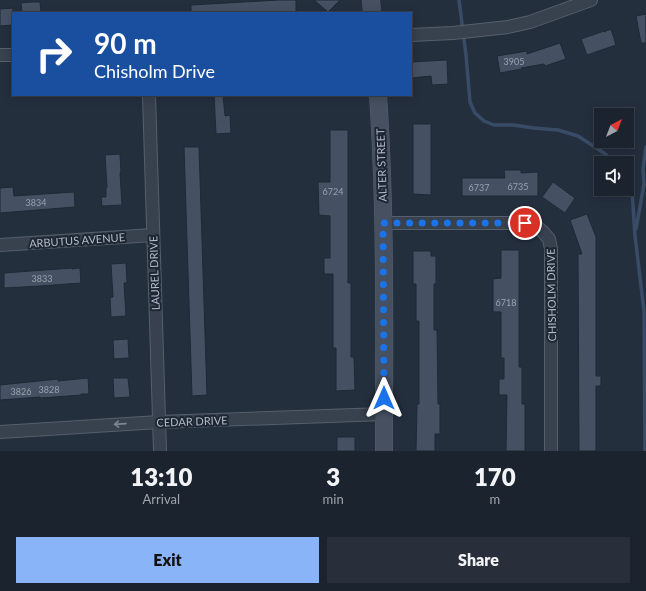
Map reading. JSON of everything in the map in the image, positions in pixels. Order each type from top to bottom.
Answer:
[{"type":"street","points":[[371,0],[372,12]]},
{"type":"street","points":[[412,35],[453,33],[508,27],[530,22],[584,1]]},
{"type":"street","points":[[0,55],[12,55]]},
{"type":"street","name":"LAUREL DRIVE","points":[[149,96],[160,451]]},
{"type":"street","name":"ALTER STREET","points":[[378,96],[383,223],[384,451]]},
{"type":"street","name":"CHISHOLM DRIVE","points":[[383,223],[525,223],[535,225],[544,232],[549,240],[551,250],[551,451]]},
{"type":"street","name":"ARBUTUS AVENUE","points":[[0,245],[153,235]]},
{"type":"street","name":"CEDAR DRIVE","points":[[0,432],[159,422],[384,414]]},
{"type":"building","points":[[296,0],[296,12],[191,12],[191,5]]},
{"type":"building","points":[[314,0],[340,0],[328,12]]},
{"type":"building","points":[[40,2],[41,12],[22,12],[21,3]]},
{"type":"building","points":[[13,8],[12,25],[0,26],[0,9]]},
{"type":"building","points":[[646,14],[646,43],[641,43],[636,16]]},
{"type":"building","points":[[611,29],[616,45],[587,55],[581,39]]},
{"type":"building","points":[[560,43],[566,59],[545,66],[544,64],[500,73],[497,56],[527,51],[527,54]]},
{"type":"building","points":[[447,60],[448,84],[432,85],[431,76],[412,78],[412,62]]},
{"type":"building","points":[[214,96],[223,96],[225,116],[230,115],[231,133],[216,134]]},
{"type":"building","points":[[413,124],[431,124],[431,195],[413,194]]},
{"type":"building","points":[[330,130],[348,130],[348,283],[351,283],[351,357],[354,357],[355,390],[336,391],[336,348],[333,348],[333,274],[324,274],[324,258],[330,258],[330,216],[319,215],[318,182],[330,182]]},
{"type":"building","points":[[184,147],[199,147],[207,395],[192,396]]},
{"type":"building","points":[[120,154],[122,205],[102,206],[101,197],[106,197],[107,187],[105,155]]},
{"type":"building","points":[[504,170],[521,170],[521,173],[538,172],[538,196],[462,196],[462,178],[505,178]]},
{"type":"building","points":[[553,182],[575,198],[565,213],[542,197]]},
{"type":"building","points":[[13,187],[14,196],[74,192],[75,207],[0,213],[0,188]]},
{"type":"building","points":[[587,214],[596,237],[596,376],[601,376],[601,386],[596,386],[596,451],[579,451],[578,254],[582,254],[570,220]]},
{"type":"building","points":[[501,250],[519,250],[519,367],[522,367],[522,404],[525,404],[525,451],[506,451],[507,395],[499,395],[499,379],[504,379],[504,358],[501,358],[501,312],[493,312],[493,279],[501,278]]},
{"type":"building","points":[[413,251],[431,251],[431,256],[436,256],[436,284],[434,284],[434,330],[437,330],[440,434],[435,434],[435,451],[416,451],[417,404],[419,404],[419,321],[416,321],[416,284],[413,284]]},
{"type":"building","points":[[126,263],[127,283],[124,283],[126,316],[111,317],[110,298],[113,297],[111,264]]},
{"type":"building","points":[[80,268],[81,283],[4,288],[4,273]]},
{"type":"building","points":[[128,339],[129,358],[114,359],[113,340]]},
{"type":"building","points":[[88,378],[89,394],[0,400],[0,385],[58,379],[58,381]]},
{"type":"building","points":[[113,378],[128,378],[130,397],[114,398]]},
{"type":"building","points":[[337,437],[355,437],[355,451],[337,451]]},
{"type":"waterway","points":[[459,0],[470,102],[475,113],[484,121],[494,125],[513,125],[558,130],[578,136],[608,156]]},
{"type":"waterway","points":[[636,229],[644,184],[643,169],[646,147]]},
{"type":"waterway","points":[[632,196],[635,236],[644,311],[645,451]]},
{"type":"route","points":[[384,398],[383,223],[525,223]]}]
